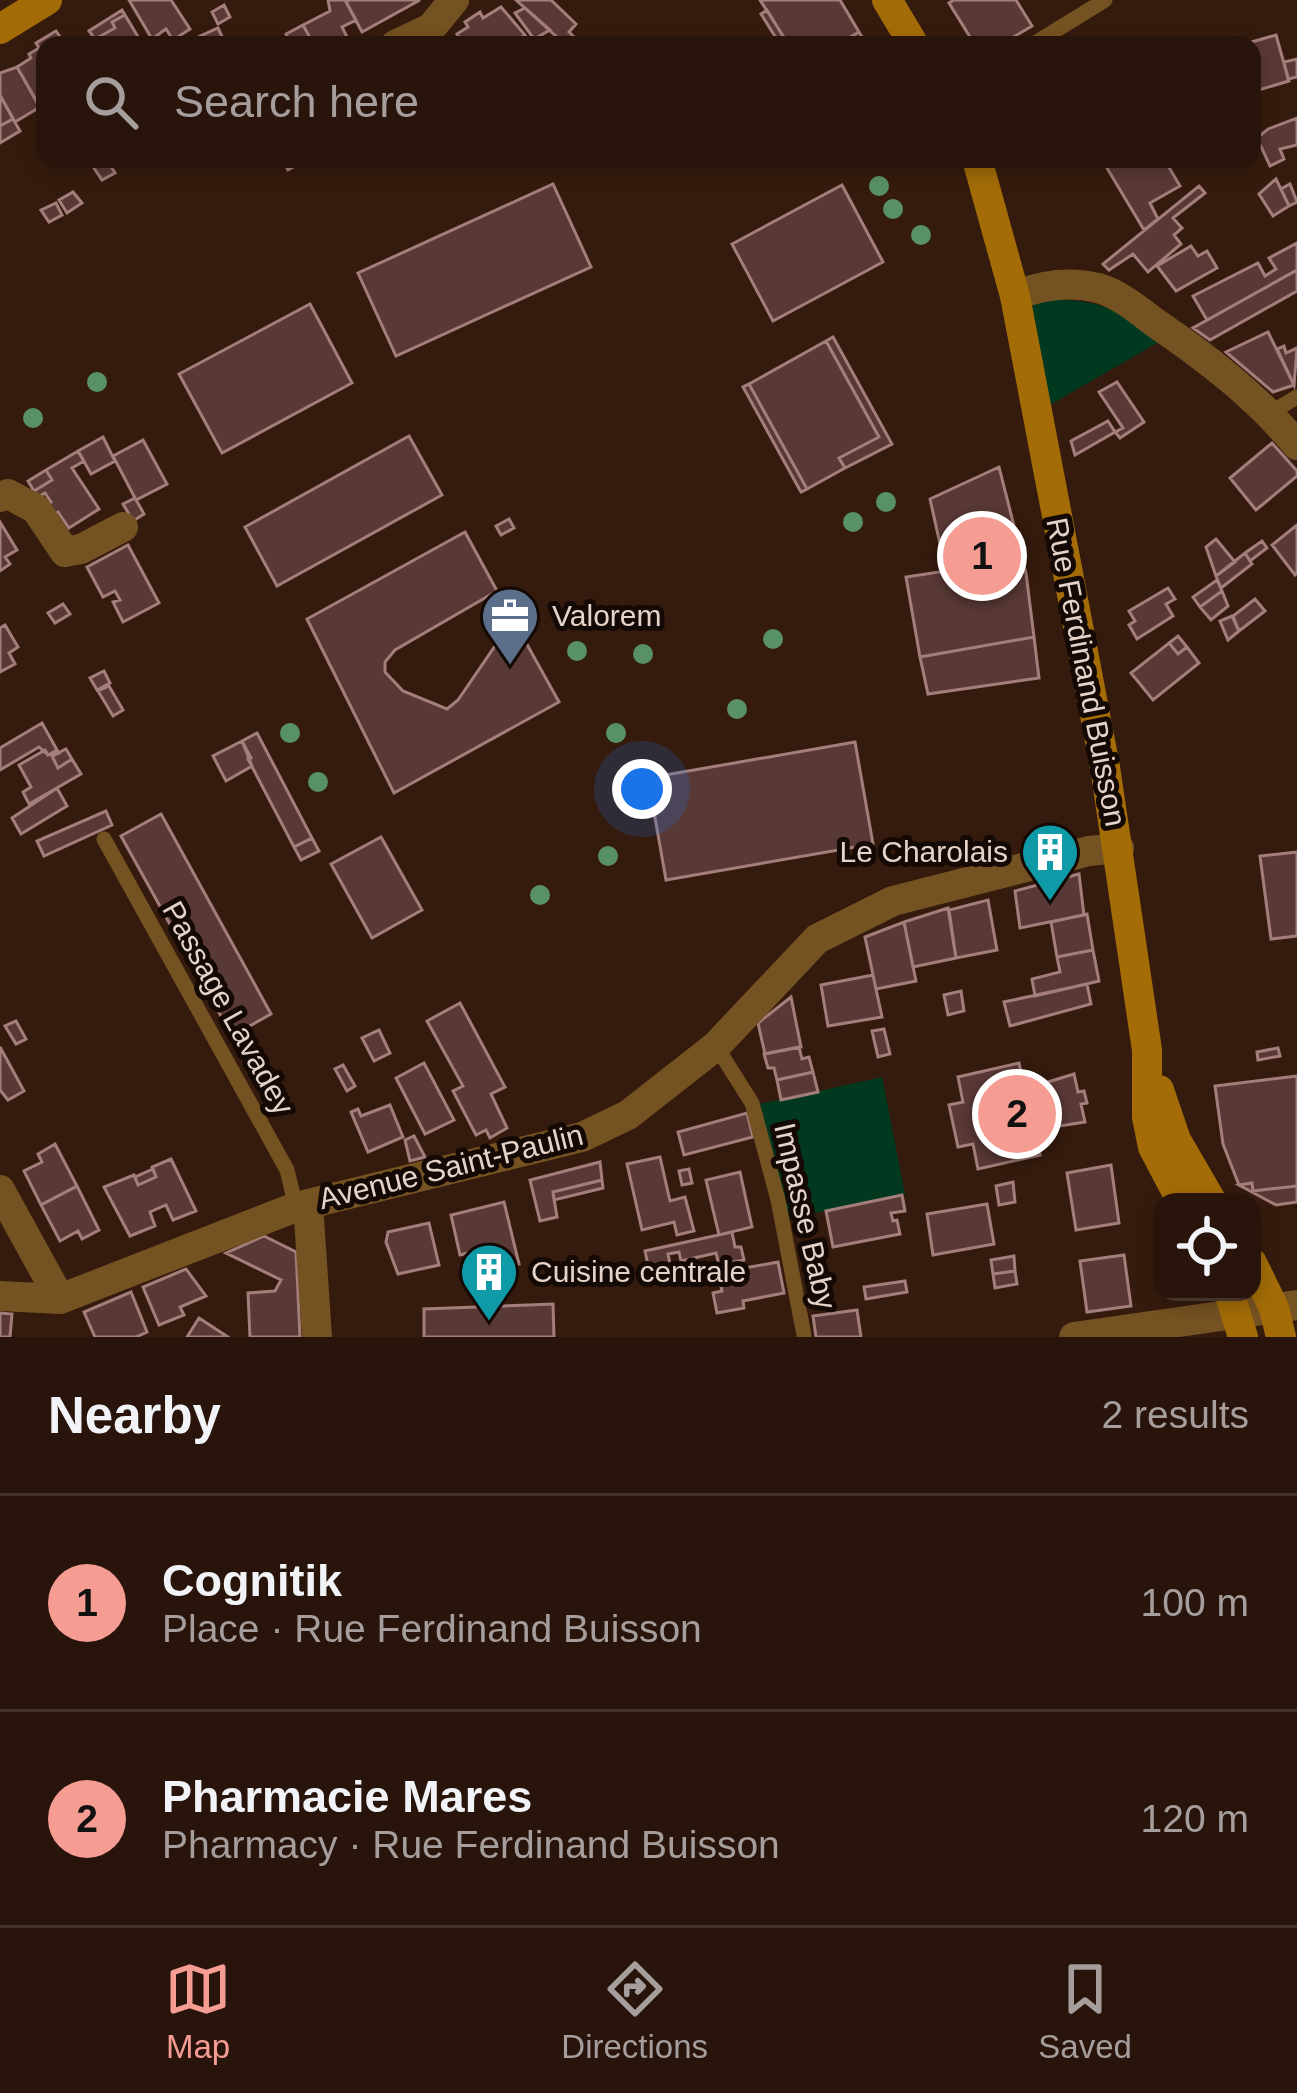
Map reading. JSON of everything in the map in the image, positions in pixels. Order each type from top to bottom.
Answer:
[{"type":"street","points":[[0,28],[47,0]]},
{"type":"street","points":[[414,36],[430,28],[454,0]]},
{"type":"street","points":[[886,0],[908,36]]},
{"type":"street","name":"Rue Ferdinand Buisson","points":[[979,168],[1015,296],[1119,848],[1147,1050],[1147,1117],[1154,1147],[1177,1193]]},
{"type":"street","points":[[1015,296],[1042,285],[1095,287],[1115,295],[1283,405],[1297,445]]},
{"type":"street","points":[[0,496],[8,494],[28,502],[65,552],[123,527]]},
{"type":"street","name":"Avenue Saint-Paulin","points":[[0,1296],[60,1299],[302,1206],[583,1137],[628,1115],[716,1046],[817,939],[893,901],[1089,851],[1119,848]]},
{"type":"street","name":"Rue Ferdinand Buisson","points":[[1147,1050],[1176,1140],[1207,1193]]},
{"type":"street","points":[[0,1190],[60,1299]]},
{"type":"street","points":[[302,1206],[317,1337]]},
{"type":"street","points":[[1261,1278],[1284,1316]]},
{"type":"street","points":[[1075,1337],[1236,1314],[1284,1316]]},
{"type":"lane","points":[[1047,36],[1105,0]]},
{"type":"lane","name":"Passage Lavadey","points":[[104,839],[302,1206]]},
{"type":"lane","name":"Impasse Baby","points":[[716,1046],[752,1103],[778,1200],[804,1335]]},
{"type":"green space","points":[[1039,297],[1104,307],[1159,342],[1041,410],[1022,312]]},
{"type":"green space","points":[[882,1077],[905,1194],[787,1219],[760,1104]]},
{"type":"building","points":[[129,0],[171,0],[190,29],[179,36],[170,36],[166,29],[150,36]]},
{"type":"building","points":[[328,0],[345,0],[356,20],[342,27],[346,36],[309,36],[303,25],[330,11]]},
{"type":"building","points":[[420,0],[362,32],[346,2]]},
{"type":"building","points":[[516,0],[551,0],[576,24],[569,32],[573,36],[556,36]]},
{"type":"building","points":[[760,0],[840,0],[859,32],[852,36],[783,36]]},
{"type":"building","points":[[1016,0],[1032,26],[1015,36],[969,36],[949,3]]},
{"type":"building","points":[[224,5],[230,17],[218,24],[212,12]]},
{"type":"building","points":[[501,7],[525,35],[458,36],[468,27],[465,22],[480,12],[483,18]]},
{"type":"building","points":[[525,8],[550,30],[532,36],[515,13]]},
{"type":"building","points":[[122,10],[125,15],[100,36],[89,31]]},
{"type":"building","points":[[767,10],[783,36],[775,36],[761,14]]},
{"type":"building","points":[[125,15],[138,36],[100,36],[115,28],[112,22]]},
{"type":"building","points":[[303,25],[309,36],[287,36]]},
{"type":"building","points":[[1276,35],[1289,81],[1261,89],[1261,39]]},
{"type":"building","points":[[36,50],[36,101],[17,67],[31,58],[29,54]]},
{"type":"building","points":[[1297,59],[1297,77],[1288,79],[1284,62]]},
{"type":"building","points":[[17,67],[36,100],[36,109],[15,122],[0,95],[0,73]]},
{"type":"building","points":[[0,95],[13,119],[0,126]]},
{"type":"building","points":[[1297,118],[1297,145],[1280,149],[1284,159],[1270,166],[1261,147],[1261,135]]},
{"type":"building","points":[[13,119],[20,131],[0,143],[0,126]]},
{"type":"building","points":[[94,168],[112,168],[115,173],[102,180]]},
{"type":"building","points":[[1107,168],[1169,168],[1180,186],[1150,203],[1158,219],[1144,230]]},
{"type":"building","points":[[1276,179],[1289,206],[1273,216],[1259,194]]},
{"type":"building","points":[[553,184],[591,267],[396,356],[358,273]]},
{"type":"building","points":[[1290,184],[1297,202],[1289,206],[1281,189]]},
{"type":"building","points":[[842,185],[883,262],[773,321],[732,244]]},
{"type":"building","points":[[1199,186],[1205,193],[1173,218],[1182,228],[1174,235],[1181,244],[1148,272],[1133,254],[1109,270],[1103,264]]},
{"type":"building","points":[[73,192],[82,203],[67,213],[59,200]]},
{"type":"building","points":[[56,203],[62,215],[49,222],[41,210]]},
{"type":"building","points":[[1297,243],[1297,270],[1207,320],[1193,296],[1258,263],[1265,276],[1276,269],[1269,258]]},
{"type":"building","points":[[1191,246],[1198,256],[1207,251],[1217,268],[1176,291],[1157,266]]},
{"type":"building","points":[[1297,270],[1297,291],[1210,340],[1193,328]]},
{"type":"building","points":[[310,304],[352,383],[222,453],[179,374]]},
{"type":"building","points":[[1268,332],[1294,385],[1273,392],[1226,352]]},
{"type":"building","points":[[833,337],[892,444],[845,468],[839,458],[879,437],[826,341]]},
{"type":"building","points":[[826,341],[879,437],[839,458],[845,468],[807,489],[749,384]]},
{"type":"building","points":[[1284,346],[1286,353],[1297,348],[1294,385],[1277,349]]},
{"type":"building","points":[[1117,382],[1144,422],[1120,438],[1115,432],[1123,428],[1099,392]]},
{"type":"building","points":[[749,384],[807,489],[801,492],[743,387]]},
{"type":"building","points":[[1108,421],[1115,432],[1075,455],[1071,441]]},
{"type":"building","points":[[409,436],[442,495],[277,586],[245,527]]},
{"type":"building","points":[[103,437],[115,461],[91,474],[78,451]]},
{"type":"building","points":[[143,440],[167,484],[136,500],[113,456]]},
{"type":"building","points":[[1272,443],[1297,476],[1256,510],[1230,478]]},
{"type":"building","points":[[78,451],[84,461],[72,468],[99,509],[69,528],[58,512],[51,517],[44,507],[51,502],[45,493],[38,497],[34,491],[52,480],[46,470]]},
{"type":"building","points":[[999,467],[1026,573],[1034,637],[920,657],[906,577],[946,571],[930,499]]},
{"type":"building","points":[[46,470],[52,480],[34,491],[28,481]]},
{"type":"building","points":[[135,498],[144,514],[133,521],[123,504]]},
{"type":"building","points":[[509,519],[514,528],[501,535],[496,526]]},
{"type":"building","points":[[0,522],[17,550],[5,557],[10,564],[0,571]]},
{"type":"building","points":[[1297,525],[1297,573],[1295,575],[1272,545]]},
{"type":"building","name":"Valorem","points":[[465,532],[497,591],[395,650],[385,662],[385,672],[403,691],[447,709],[508,627],[519,630],[559,702],[394,793],[307,619]]},
{"type":"building","points":[[1216,539],[1235,562],[1216,576],[1206,547]]},
{"type":"building","points":[[1262,541],[1267,548],[1250,561],[1245,553]]},
{"type":"building","points":[[128,545],[159,603],[123,622],[113,602],[120,600],[115,591],[103,597],[87,567]]},
{"type":"building","points":[[1245,553],[1252,564],[1221,588],[1216,576]]},
{"type":"building","points":[[1217,580],[1222,591],[1200,607],[1193,597]]},
{"type":"building","points":[[1168,588],[1175,599],[1166,604],[1173,616],[1137,639],[1129,625],[1135,621],[1129,611]]},
{"type":"building","points":[[1222,591],[1228,606],[1211,620],[1200,607]]},
{"type":"building","points":[[1255,599],[1265,611],[1239,631],[1233,616]]},
{"type":"building","points":[[63,604],[70,614],[55,623],[48,613]]},
{"type":"building","points":[[1232,616],[1239,631],[1228,640],[1220,621]]},
{"type":"building","points":[[5,625],[18,647],[9,653],[15,664],[0,672],[0,628]]},
{"type":"building","points":[[1178,636],[1187,647],[1178,654],[1169,643]]},
{"type":"building","points":[[1034,637],[1039,678],[928,694],[920,657]]},
{"type":"building","points":[[1169,643],[1178,654],[1187,647],[1199,663],[1153,700],[1131,673]]},
{"type":"building","points":[[104,671],[110,683],[97,690],[90,678]]},
{"type":"building","points":[[109,686],[123,710],[113,716],[98,691]]},
{"type":"building","points":[[42,723],[57,750],[48,755],[39,747],[0,770],[0,748]]},
{"type":"building","points":[[257,733],[312,838],[294,847],[242,741]]},
{"type":"building","points":[[242,741],[252,766],[226,781],[213,756]]},
{"type":"building","points":[[855,742],[873,844],[666,880],[648,778]]},
{"type":"building","points":[[66,749],[72,759],[58,768],[52,756]]},
{"type":"building","points":[[45,750],[48,755],[57,750],[52,756],[58,768],[72,759],[81,774],[29,804],[23,792],[31,787],[19,765]]},
{"type":"building","points":[[57,788],[67,806],[21,834],[12,818]]},
{"type":"building","points":[[106,811],[112,825],[44,856],[37,841]]},
{"type":"building","points":[[161,814],[271,1014],[232,1036],[121,836]]},
{"type":"building","points":[[381,837],[422,910],[372,938],[331,864]]},
{"type":"building","points":[[312,838],[319,851],[301,860],[294,847]]},
{"type":"building","points":[[1297,852],[1297,936],[1271,939],[1260,856]]},
{"type":"building","name":"Le Charolais","points":[[1079,874],[1084,915],[1020,928],[1015,891]]},
{"type":"building","points":[[988,900],[997,950],[956,958],[949,910]]},
{"type":"building","points":[[948,908],[956,958],[913,967],[904,922]]},
{"type":"building","points":[[1087,914],[1093,950],[1057,957],[1051,922]]},
{"type":"building","points":[[904,922],[916,981],[876,989],[865,937]]},
{"type":"building","points":[[1093,950],[1099,981],[1035,996],[1032,979],[1060,972],[1057,957]]},
{"type":"building","points":[[873,975],[882,1017],[828,1026],[821,985]]},
{"type":"building","points":[[1087,984],[1091,1004],[1010,1026],[1004,1002]]},
{"type":"building","points":[[961,991],[964,1011],[948,1015],[944,995]]},
{"type":"building","points":[[791,997],[801,1047],[765,1054],[758,1023]]},
{"type":"building","points":[[460,1003],[505,1087],[491,1094],[507,1128],[490,1138],[486,1130],[476,1135],[453,1091],[463,1086],[427,1021]]},
{"type":"building","points":[[16,1021],[26,1039],[16,1044],[5,1026]]},
{"type":"building","points":[[884,1029],[890,1054],[878,1057],[872,1031]]},
{"type":"building","points":[[379,1030],[390,1053],[374,1061],[362,1038]]},
{"type":"building","points":[[0,1047],[24,1091],[8,1100],[0,1090]]},
{"type":"building","points":[[799,1047],[802,1059],[809,1057],[813,1072],[777,1080],[764,1054]]},
{"type":"building","points":[[1278,1048],[1280,1056],[1258,1060],[1257,1052]]},
{"type":"building","points":[[424,1063],[454,1120],[425,1134],[396,1078]]},
{"type":"building","points":[[1019,1063],[1025,1089],[1074,1074],[1078,1092],[1084,1091],[1087,1103],[1081,1104],[1085,1122],[1034,1130],[1040,1155],[978,1169],[973,1144],[958,1147],[949,1105],[963,1102],[958,1077]]},
{"type":"building","points":[[343,1065],[355,1086],[347,1091],[335,1069]]},
{"type":"building","points":[[813,1072],[818,1092],[781,1100],[777,1080]]},
{"type":"building","points":[[1297,1076],[1297,1186],[1253,1191],[1252,1183],[1239,1185],[1223,1144],[1215,1086]]},
{"type":"building","points":[[390,1105],[403,1137],[368,1152],[351,1112],[358,1109],[361,1116]]},
{"type":"building","points":[[747,1113],[753,1137],[684,1155],[678,1132]]},
{"type":"building","points":[[414,1136],[425,1157],[410,1161],[405,1140]]},
{"type":"building","points":[[55,1144],[77,1186],[41,1205],[24,1171],[42,1162],[38,1154]]},
{"type":"building","points":[[660,1157],[670,1201],[685,1197],[694,1231],[677,1235],[674,1222],[642,1230],[627,1164]]},
{"type":"building","points":[[171,1159],[196,1211],[173,1220],[166,1205],[150,1212],[155,1226],[130,1236],[104,1187],[134,1175],[138,1185],[156,1177],[152,1167]]},
{"type":"building","points":[[600,1162],[602,1180],[553,1192],[557,1217],[540,1221],[530,1180]]},
{"type":"building","points":[[1111,1165],[1119,1223],[1076,1230],[1067,1173]]},
{"type":"building","points":[[153,1169],[156,1177],[138,1185],[135,1177]]},
{"type":"building","points":[[689,1169],[692,1183],[682,1185],[679,1171]]},
{"type":"building","points":[[740,1172],[752,1227],[719,1235],[706,1180]]},
{"type":"building","points":[[602,1180],[603,1188],[554,1200],[553,1192]]},
{"type":"building","points":[[1013,1182],[1015,1202],[999,1205],[996,1186]]},
{"type":"building","points":[[1252,1183],[1253,1191],[1297,1186],[1297,1202],[1276,1205],[1239,1185]]},
{"type":"building","points":[[77,1186],[99,1230],[82,1239],[78,1231],[60,1241],[41,1205]]},
{"type":"building","points":[[902,1195],[905,1211],[891,1213],[900,1234],[833,1247],[826,1211]]},
{"type":"building","points":[[504,1202],[519,1264],[499,1269],[493,1247],[460,1255],[451,1215]]},
{"type":"building","points":[[987,1204],[994,1244],[933,1255],[927,1214]]},
{"type":"building","points":[[429,1223],[439,1265],[398,1274],[386,1242],[388,1232]]},
{"type":"building","points":[[732,1232],[744,1260],[719,1265],[716,1253],[681,1261],[679,1252],[668,1254],[672,1274],[651,1279],[645,1251]]},
{"type":"building","points":[[264,1236],[296,1252],[300,1337],[250,1337],[248,1293],[275,1291],[281,1280],[226,1253]]},
{"type":"building","points":[[1124,1255],[1131,1306],[1087,1312],[1080,1261]]},
{"type":"building","points":[[1014,1256],[1015,1271],[993,1274],[991,1260]]},
{"type":"building","points":[[778,1262],[784,1293],[743,1301],[744,1308],[717,1313],[713,1293],[722,1291],[718,1273]]},
{"type":"building","points":[[186,1269],[206,1296],[180,1307],[184,1315],[159,1325],[143,1287]]},
{"type":"building","points":[[1015,1271],[1017,1284],[995,1288],[993,1274]]},
{"type":"building","points":[[905,1281],[907,1292],[866,1299],[864,1287]]},
{"type":"building","points":[[131,1292],[147,1332],[136,1337],[95,1337],[84,1312]]},
{"type":"building","name":"Cuisine centrale","points":[[553,1304],[554,1337],[424,1337],[424,1309]]},
{"type":"building","points":[[857,1310],[861,1337],[816,1337],[813,1316]]},
{"type":"building","points":[[0,1313],[12,1314],[10,1337],[0,1337]]},
{"type":"building","points":[[199,1318],[228,1337],[187,1337]]},
{"type":"place","name":"Cognitik","points":[[982,556]]},
{"type":"place","name":"Valorem","points":[[510,667]]},
{"type":"place","name":"Le Charolais","points":[[1050,903]]},
{"type":"place","name":"Pharmacie Mares","points":[[1017,1114]]},
{"type":"place","name":"Cuisine centrale","points":[[489,1323]]}]
